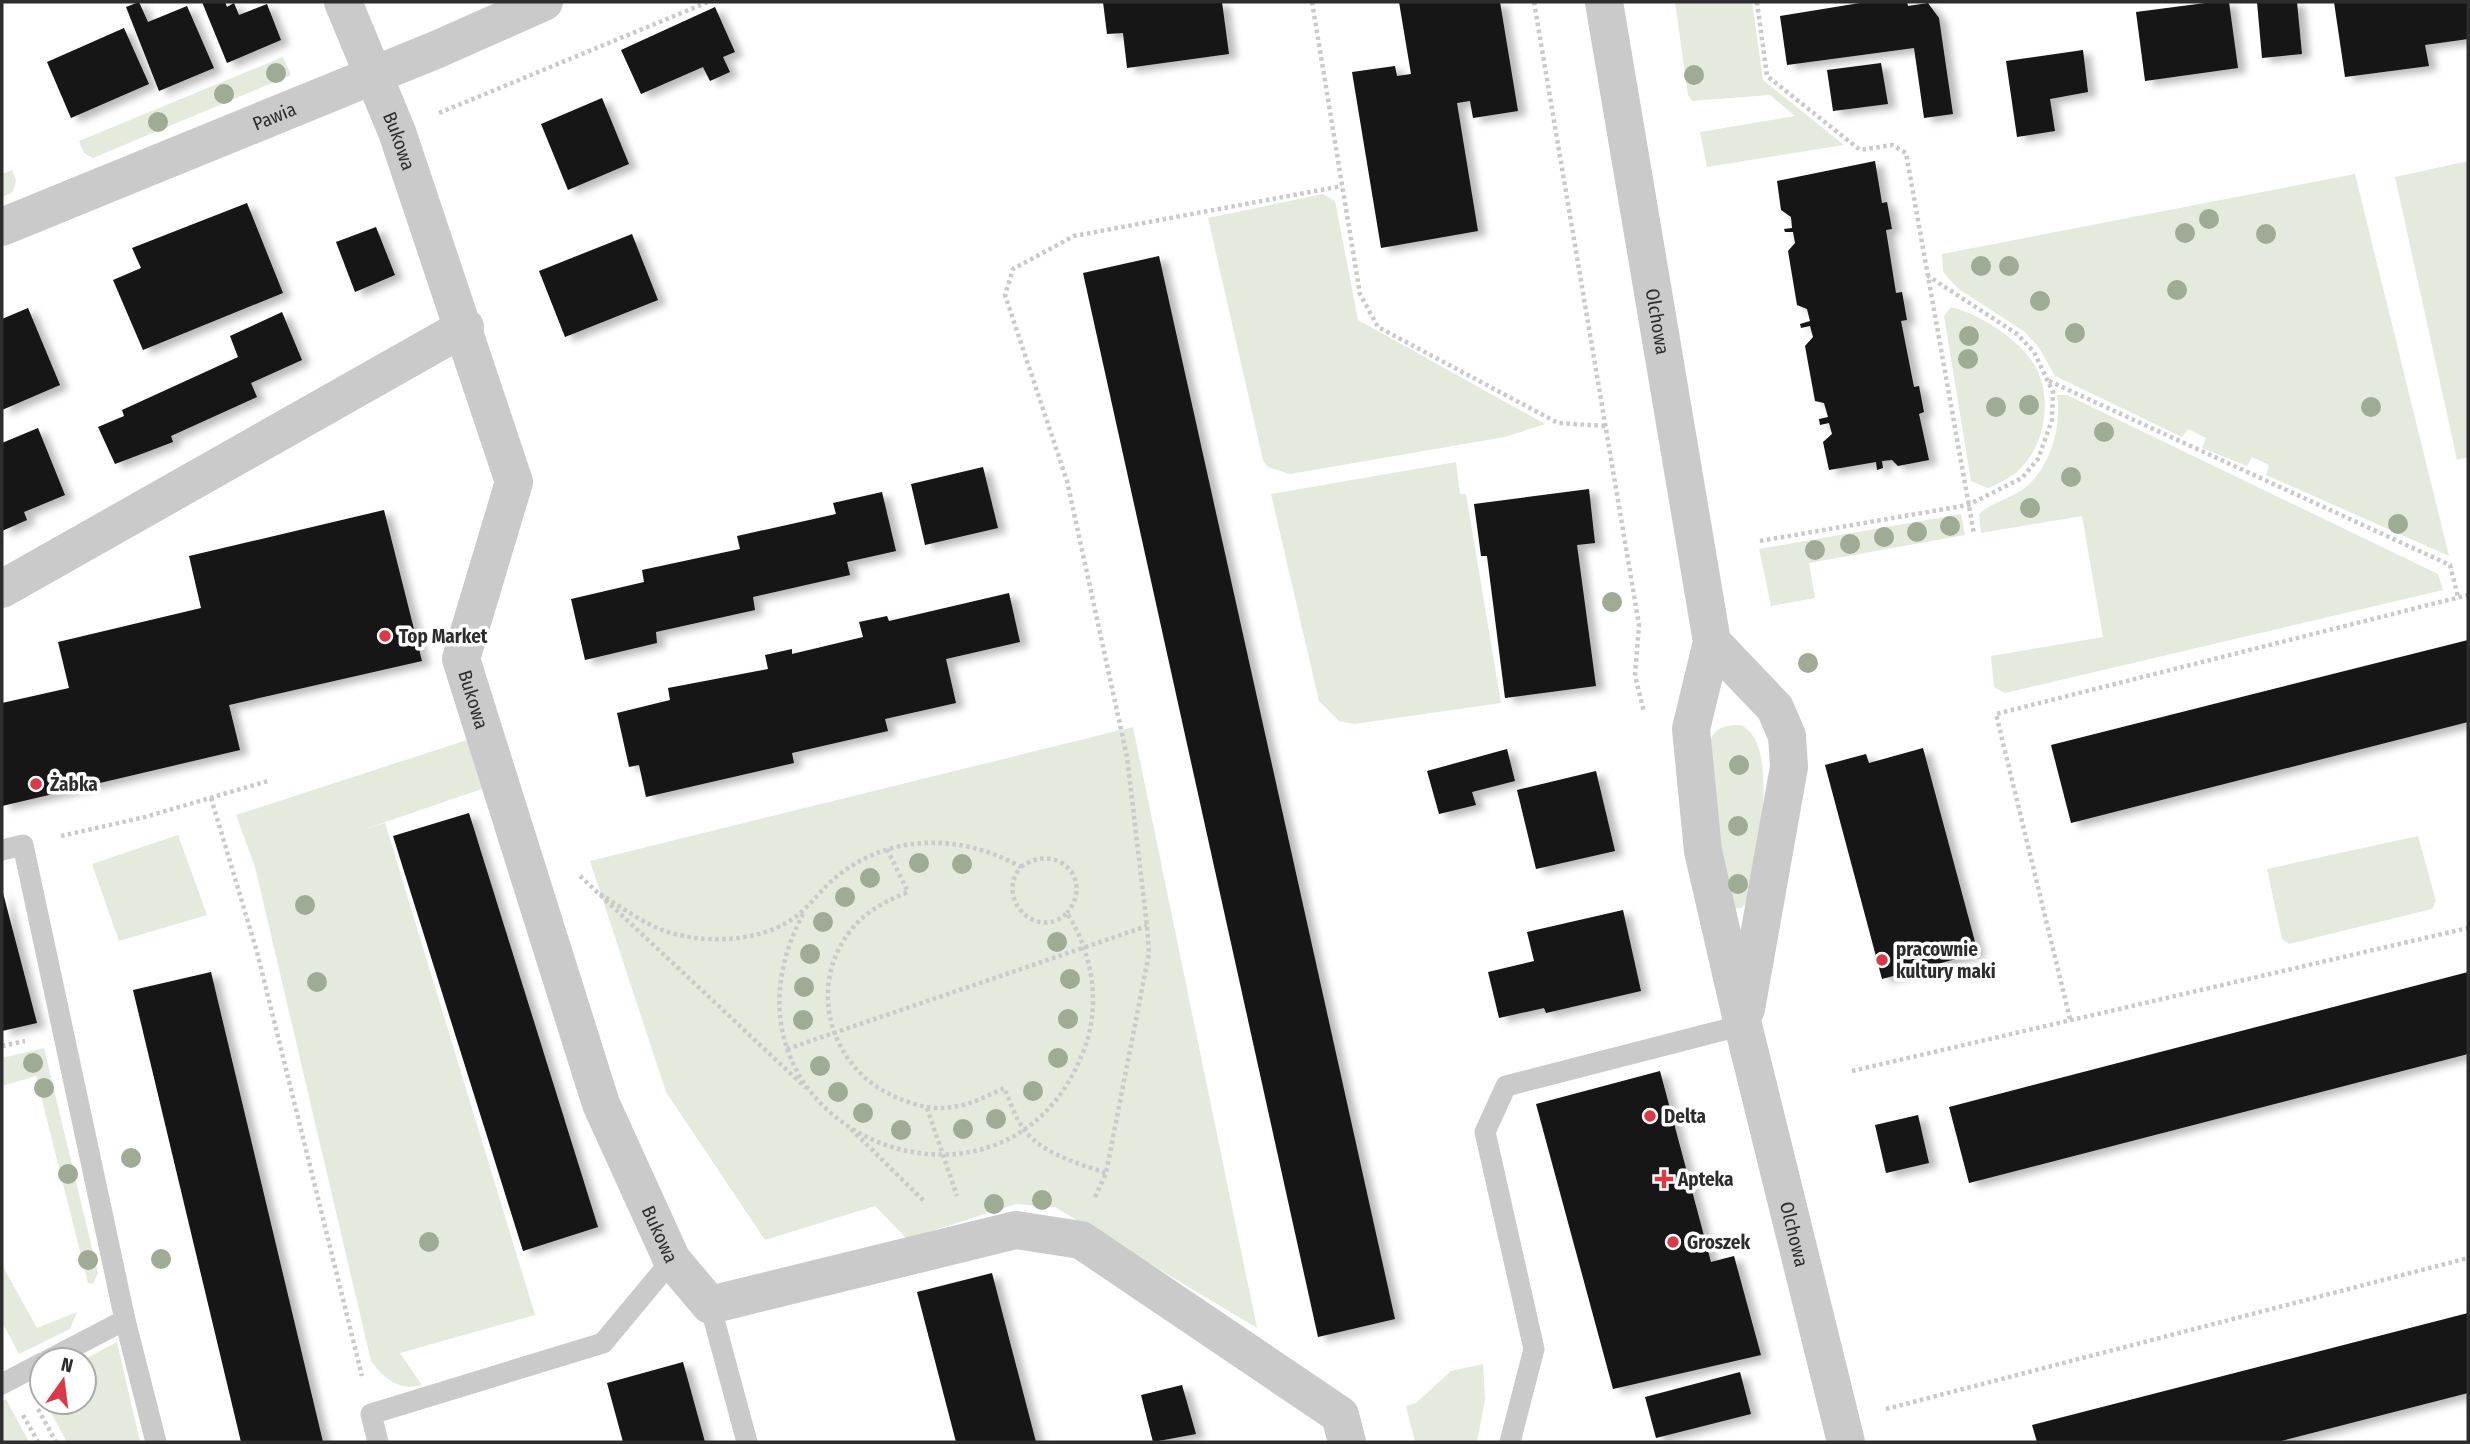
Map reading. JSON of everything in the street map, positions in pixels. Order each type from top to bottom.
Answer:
[{"type":"street","name":"Bukowa","points":[[343,2],[397,132],[465,327],[514,482],[461,659],[601,1104],[672,1260],[710,1306]]},
{"type":"street","name":"Pawia","points":[[2,227],[544,2]]},
{"type":"street","name":"Olchowa","points":[[1604,2],[1712,642],[1691,729],[1703,850],[1743,1025],[1844,1431]]},
{"type":"street","points":[[2,589],[465,327]]},
{"type":"street","name":"Olchowa","points":[[1712,642],[1775,708],[1787,736],[1789,767],[1743,1025]]},
{"type":"street","points":[[710,1306],[1016,1230],[1081,1240],[1340,1415],[1347,1442]]},
{"type":"lane","points":[[2,850],[23,845],[125,1320],[156,1442]]},
{"type":"lane","points":[[1510,1442],[1534,1349],[1485,1132],[1506,1086],[1743,1025]]},
{"type":"lane","points":[[378,1442],[371,1414],[603,1343],[672,1260]]},
{"type":"lane","points":[[710,1306],[747,1442]]},
{"type":"lane","points":[[75,1346],[125,1320]]},
{"type":"lane","points":[[2,1384],[28,1370]]},
{"type":"path","points":[[397,132],[708,2]]},
{"type":"path","points":[[1312,2],[1360,294],[1378,327],[1558,423],[1606,426],[1535,2]]},
{"type":"path","points":[[1757,2],[1767,76],[1860,150],[1892,145],[1906,153],[1974,534]]},
{"type":"path","points":[[1089,1207],[1102,1186],[1106,1173],[1149,953],[1147,926],[1127,757],[1070,494],[1005,295],[1013,269],[1074,236],[1342,186]]},
{"type":"path","points":[[1760,541],[1968,505],[2022,478],[2038,459],[2047,441],[2052,419],[2053,392],[2034,352],[2017,334],[1928,276]]},
{"type":"path","points":[[2049,381],[2450,565],[2458,597]]},
{"type":"path","points":[[2070,1019],[1996,714],[2468,595]]},
{"type":"path","points":[[23,845],[268,781]]},
{"type":"path","points":[[211,798],[257,952],[371,1414]]},
{"type":"path","points":[[816,1099],[788,1049],[780,1022],[779,994],[790,939],[803,914],[820,892],[862,859],[887,849],[924,843],[971,845],[998,854],[1021,867]]},
{"type":"path","points":[[887,849],[908,892],[866,914],[841,945],[828,985],[828,1009],[835,1035],[847,1060],[863,1079],[892,1096],[927,1107],[957,1106],[1004,1088],[1024,1129],[1048,1149],[1106,1173]]},
{"type":"path","points":[[1043,858],[1066,865],[1073,874],[1077,891],[1067,913],[1045,922],[1034,921],[1019,911],[1012,888],[1021,867],[1032,860],[1043,858]]},
{"type":"path","points":[[573,870],[934,1211]]},
{"type":"path","points":[[600,894],[657,928],[706,938],[758,934],[803,914]]},
{"type":"path","points":[[850,1129],[884,1146],[912,1153],[943,1155],[996,1143],[1024,1129],[1062,1092],[1077,1068],[1093,1014],[1093,986],[1085,946],[1067,913]]},
{"type":"path","points":[[788,1049],[1147,926]]},
{"type":"path","points":[[1853,1070],[2468,928]]},
{"type":"path","points":[[927,1107],[959,1203]]},
{"type":"path","points":[[1844,1431],[2468,1258]]},
{"type":"shaded area","points":[[1675,2],[1752,2],[1763,80],[1844,145],[1707,167],[1700,132],[1795,116],[1770,95],[1692,101],[1688,95]]},
{"type":"shaded area","points":[[283,57],[291,75],[93,158],[84,153],[79,141]]},
{"type":"shaded area","points":[[2468,161],[2468,457],[2457,460],[2395,177]]},
{"type":"shaded area","points":[[12,170],[16,180],[13,192],[2,197],[2,174]]},
{"type":"shaded area","points":[[2355,174],[2449,556],[2266,475],[2269,465],[2252,457],[2247,466],[2202,448],[2206,438],[2188,429],[2182,437],[2055,376],[2040,349],[2025,332],[1959,289],[1943,271],[1942,254]]},
{"type":"shaded area","points":[[1323,194],[1335,201],[1358,320],[1545,424],[1505,437],[1290,474],[1268,467],[1263,460],[1208,218]]},
{"type":"shaded area","points":[[1951,307],[1974,315],[2018,346],[2034,364],[2043,390],[2044,419],[2041,433],[2029,459],[2005,480],[1988,488],[1971,481],[1944,316]]},
{"type":"shaded area","points":[[2057,395],[2067,395],[2438,574],[2443,590],[2005,693],[1994,687],[1991,656],[2103,637],[2082,516],[1981,533],[1979,514],[2022,490],[2047,460],[2058,421]]},
{"type":"shaded area","points":[[1456,462],[1460,494],[1466,494],[1501,703],[1354,724],[1339,721],[1319,701],[1271,494]]},
{"type":"shaded area","points":[[1961,514],[1965,535],[1809,563],[1815,598],[1771,606],[1759,549]]},
{"type":"shaded area","points":[[1740,725],[1753,736],[1760,754],[1763,805],[1750,900],[1741,908],[1733,909],[1727,902],[1710,743],[1714,733],[1721,728]]},
{"type":"shaded area","points":[[1133,727],[1257,1328],[1055,1207],[1016,1204],[907,1239],[875,1206],[765,1240],[666,1092],[590,861]]},
{"type":"shaded area","points":[[467,740],[482,789],[362,830],[385,823],[535,1315],[400,1353],[422,1385],[406,1386],[387,1378],[371,1361],[255,867],[236,815]]},
{"type":"shaded area","points":[[178,835],[207,915],[119,941],[92,864]]},
{"type":"shaded area","points":[[2418,836],[2436,901],[2432,909],[2289,944],[2282,939],[2267,869]]},
{"type":"shaded area","points":[[44,1048],[98,1273],[93,1284],[88,1283],[36,1076],[2,1086],[2,1058]]},
{"type":"shaded area","points":[[2,1265],[37,1328],[77,1312],[70,1329],[35,1346],[28,1346],[28,1350],[19,1354],[2,1322]]},
{"type":"shaded area","points":[[117,1342],[140,1442],[67,1442],[53,1416],[98,1416],[98,1352]]},
{"type":"shaded area","points":[[1483,1364],[1485,1400],[1477,1442],[1415,1442],[1406,1406],[1416,1403],[1451,1371]]},
{"type":"shaded area","points":[[6,1399],[29,1442],[2,1442],[2,1402]]},
{"type":"building","points":[[139,2],[148,22],[187,6],[214,68],[159,91],[126,7]]},
{"type":"building","points":[[202,2],[225,2],[227,7],[234,3],[239,15],[267,4],[281,40],[227,63]]},
{"type":"building","points":[[1103,2],[1222,2],[1229,54],[1127,68],[1123,33],[1107,34]]},
{"type":"building","points":[[1399,2],[1500,2],[1518,111],[1473,118],[1470,101],[1457,103],[1478,231],[1381,248],[1352,72],[1395,66],[1397,76],[1411,74]]},
{"type":"building","points":[[1866,2],[1907,2],[1908,6],[1928,3],[1939,18],[1953,114],[1924,118],[1914,48],[1787,65],[1780,16]]},
{"type":"building","points":[[2229,2],[2238,68],[2145,81],[2136,12]]},
{"type":"building","points":[[2257,2],[2297,2],[2302,54],[2262,58]]},
{"type":"building","points":[[2334,2],[2468,2],[2468,39],[2425,45],[2429,66],[2345,77]]},
{"type":"building","points":[[715,7],[735,52],[723,57],[730,72],[710,81],[703,67],[641,94],[621,50]]},
{"type":"building","points":[[124,28],[149,84],[71,118],[47,62]]},
{"type":"building","points":[[2083,50],[2088,92],[2050,99],[2055,131],[2017,137],[2006,61]]},
{"type":"building","points":[[1881,63],[1888,104],[1833,111],[1827,70]]},
{"type":"building","points":[[602,98],[629,164],[568,190],[541,124]]},
{"type":"building","points":[[1875,161],[1882,203],[1887,202],[1892,229],[1886,230],[1896,293],[1902,292],[1907,320],[1901,321],[1914,387],[1919,386],[1924,412],[1919,414],[1929,460],[1898,466],[1892,460],[1882,461],[1883,468],[1877,470],[1876,462],[1829,470],[1823,442],[1832,434],[1829,423],[1820,425],[1819,419],[1828,417],[1824,403],[1815,401],[1805,346],[1813,337],[1810,326],[1801,328],[1800,324],[1810,321],[1807,309],[1797,305],[1788,251],[1795,243],[1793,232],[1785,232],[1784,229],[1792,228],[1791,217],[1781,210],[1777,181]]},
{"type":"building","points":[[247,203],[283,293],[143,350],[113,280],[141,268],[132,248]]},
{"type":"building","points":[[376,227],[395,275],[355,292],[336,242]]},
{"type":"building","points":[[632,234],[658,300],[565,337],[539,271]]},
{"type":"building","points":[[1159,256],[1395,1319],[1318,1337],[1083,273]]},
{"type":"building","points":[[28,308],[60,385],[2,410],[2,319]]},
{"type":"building","points":[[282,312],[302,360],[251,383],[257,397],[171,436],[173,442],[115,464],[98,427],[124,416],[122,410],[238,357],[230,336]]},
{"type":"building","points":[[38,428],[65,495],[24,512],[27,520],[2,531],[2,443]]},
{"type":"building","points":[[983,467],[998,528],[925,545],[911,484]]},
{"type":"building","points":[[1589,489],[1595,543],[1577,545],[1596,686],[1505,698],[1487,556],[1481,556],[1474,504]]},
{"type":"building","points":[[882,492],[896,551],[847,562],[850,575],[753,597],[755,610],[656,632],[657,643],[585,660],[571,599],[644,582],[642,570],[740,549],[737,536],[836,514],[833,503]]},
{"type":"building","points":[[384,510],[422,661],[229,705],[240,750],[2,806],[2,703],[69,688],[58,642],[201,608],[189,556]]},
{"type":"building","points":[[1009,593],[1020,642],[946,659],[956,703],[885,719],[888,731],[792,753],[794,763],[646,797],[639,765],[629,767],[617,713],[670,700],[668,688],[768,669],[765,655],[792,649],[792,654],[863,637],[859,622],[887,616],[889,621]]},
{"type":"building","points":[[2468,640],[2468,722],[2071,823],[2051,745]]},
{"type":"building","points":[[1923,748],[1978,953],[1882,979],[1825,765],[1866,754],[1869,763]]},
{"type":"building","points":[[1507,749],[1515,781],[1472,792],[1476,805],[1439,814],[1427,771]]},
{"type":"building","points":[[1596,771],[1615,851],[1536,869],[1517,790]]},
{"type":"building","points":[[469,813],[598,1227],[523,1251],[393,836]]},
{"type":"building","points":[[2,889],[37,1023],[2,1031]]},
{"type":"building","points":[[1623,910],[1641,991],[1546,1013],[1544,1008],[1499,1018],[1488,972],[1534,961],[1527,932]]},
{"type":"building","points":[[211,972],[323,1442],[241,1442],[133,990]]},
{"type":"building","points":[[2468,972],[2468,1054],[1969,1183],[1949,1107]]},
{"type":"building","points":[[1660,1071],[1711,1262],[1734,1256],[1761,1355],[1613,1389],[1536,1104]]},
{"type":"building","points":[[1918,1115],[1929,1163],[1886,1173],[1875,1125]]},
{"type":"building","points":[[992,1273],[1036,1442],[956,1442],[917,1292]]},
{"type":"building","points":[[2468,1313],[2468,1393],[2277,1442],[2037,1442],[2032,1425]]},
{"type":"building","points":[[683,1362],[705,1442],[623,1442],[607,1383]]},
{"type":"building","points":[[1740,1372],[1751,1414],[1656,1438],[1645,1397]]},
{"type":"building","points":[[1182,1385],[1196,1434],[1153,1442],[1141,1395]]},
{"type":"place","name":"Top Market","points":[[385,636]]},
{"type":"place","name":"Żabka","points":[[36,784]]},
{"type":"place","name":"pracownie kultury maki","points":[[1882,960]]},
{"type":"place","name":"Delta","points":[[1650,1116]]},
{"type":"place","name":"Apteka","points":[[1664,1179]]},
{"type":"place","name":"Groszek","points":[[1673,1242]]}]
